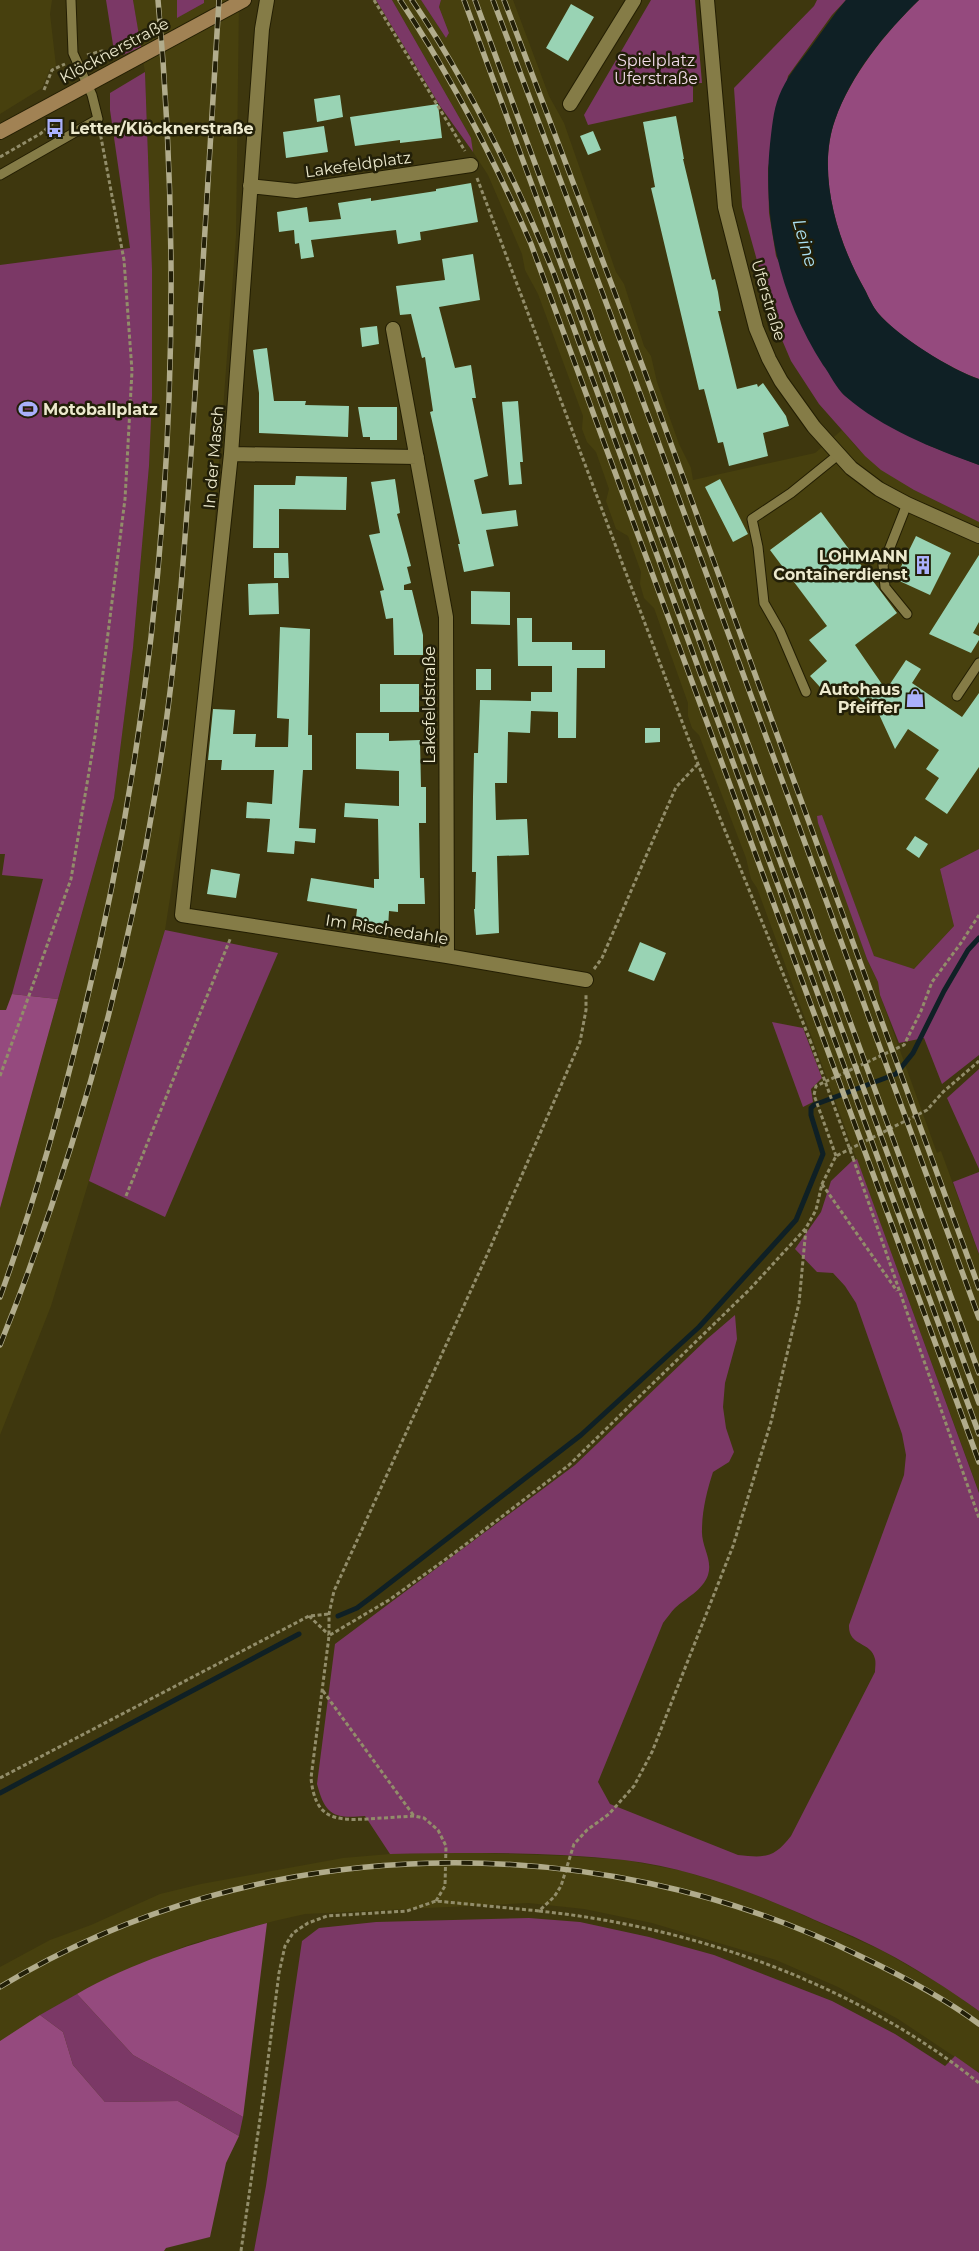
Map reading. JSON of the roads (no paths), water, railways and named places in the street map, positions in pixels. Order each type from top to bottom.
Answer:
[{"type":"main road","name":"Klöcknerstraße","points":[[0,132],[244,0]]},
{"type":"street","name":"In der Masch","points":[[182,916],[231,454],[262,29],[267,0]]},
{"type":"street","points":[[570,104],[634,0]]},
{"type":"street","name":"Uferstraße","points":[[707,0],[725,207],[756,328],[781,381],[814,428],[838,455],[879,489],[907,504],[979,536]]},
{"type":"street","name":"Lakefeldplatz","points":[[250,186],[296,191],[472,165]]},
{"type":"street","name":"Lakefeldstraße","points":[[393,329],[446,617],[447,956]]},
{"type":"street","points":[[231,454],[417,457]]},
{"type":"street","name":"Im Rischedahle","points":[[182,916],[447,956],[586,980]]},
{"type":"lane","points":[[0,175],[98,119],[88,84],[73,53],[71,0]]},
{"type":"lane","points":[[806,692],[780,631],[764,604],[758,548],[752,519],[791,492],[838,455]]},
{"type":"lane","points":[[907,504],[883,565],[885,587],[907,614]]},
{"type":"lane","points":[[957,696],[979,663]]},
{"type":"water","name":"Leine","points":[[846,0],[919,0],[882,40],[850,86],[835,120],[830,141],[828,162],[829,185],[833,207],[846,251],[878,313],[886,322],[926,351],[968,375],[979,379],[979,465],[944,452],[892,428],[845,396],[808,340],[786,287],[772,231],[769,202],[768,173],[774,114],[779,96],[789,77]]},
{"type":"waterway","points":[[338,1616],[357,1608],[581,1435],[699,1327],[796,1220],[823,1154],[811,1115],[811,1108],[814,1105],[896,1074],[913,1053],[944,991],[968,950],[979,938]]},
{"type":"waterway","points":[[0,1793],[299,1634]]},
{"type":"railway","points":[[0,1297],[46,1156],[84,1012],[112,887],[134,762],[151,636],[163,509],[170,382],[171,255],[167,127],[158,0]]},
{"type":"railway","points":[[0,1345],[50,1209],[73,1141],[93,1071],[129,931],[156,789],[171,687],[185,532],[219,0]]},
{"type":"railway","points":[[400,0],[455,89],[502,181],[531,244],[979,1462]]},
{"type":"railway","points":[[412,0],[453,66],[490,133],[524,203],[554,274],[979,1434]]},
{"type":"railway","points":[[464,0],[979,1403]]},
{"type":"railway","points":[[475,0],[979,1373]]},
{"type":"railway","points":[[493,0],[657,439],[979,1318]]},
{"type":"railway","points":[[504,0],[644,370],[979,1288]]},
{"type":"railway","points":[[0,1987],[100,1935],[206,1897],[315,1873],[427,1863],[539,1867],[650,1884],[758,1914],[862,1957],[937,1996],[979,2024]]},
{"type":"place","name":"Letter/Klöcknerstraße","points":[[55,128]]},
{"type":"place","name":"Motoballplatz","points":[[28,409]]},
{"type":"place","name":"LOHMANN Containerdienst","points":[[923,565]]},
{"type":"place","name":"Autohaus Pfeiffer","points":[[915,698]]},
{"type":"park label","name":"Spielplatz Uferstraße","points":[[656,69]]}]
